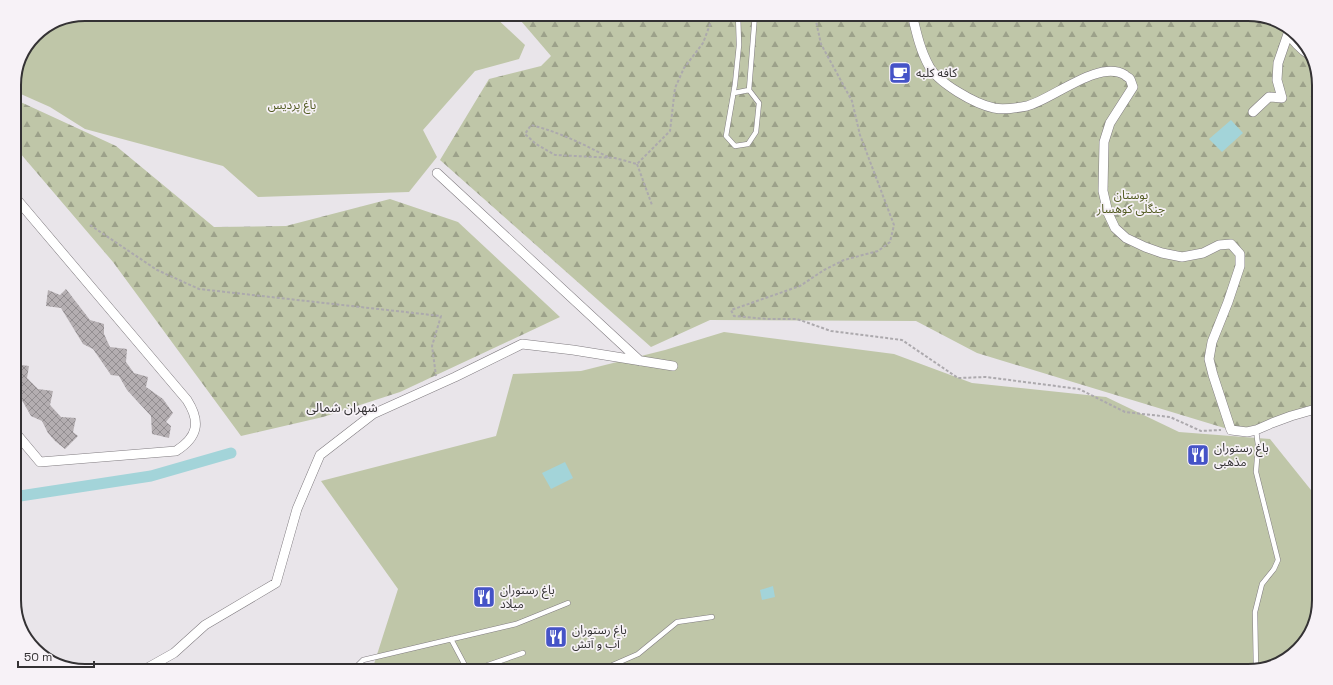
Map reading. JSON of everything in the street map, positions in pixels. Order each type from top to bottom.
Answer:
[{"type":"street","points":[[914,21],[923,53],[929,66],[935,74],[947,84],[974,101],[994,108],[1010,109],[1028,105],[1044,99],[1083,78],[1102,72],[1119,72],[1130,79],[1132,87],[1110,123],[1104,142],[1103,191],[1108,214],[1115,228],[1126,238],[1162,253],[1182,257],[1203,253],[1219,245],[1231,244],[1240,254],[1240,266],[1238,273],[1212,342],[1209,359],[1231,430],[1247,432],[1256,430],[1272,422],[1312,410]]},
{"type":"street","points":[[1253,112],[1269,97],[1282,98],[1277,80],[1278,63],[1287,35]]},
{"type":"street","points":[[437,173],[640,361]]},
{"type":"street","points":[[21,204],[187,400],[194,410],[196,422],[193,434],[186,444],[176,451],[40,462],[21,439]]},
{"type":"street","points":[[155,664],[174,654],[205,625],[276,583],[297,509],[320,455],[373,414],[522,344],[573,350],[673,366]]},
{"type":"lane","points":[[738,21],[739,45],[734,93],[726,136],[735,146],[748,144],[756,132],[759,102],[749,90],[754,21]]},
{"type":"lane","points":[[734,93],[749,90]]},
{"type":"lane","points":[[1256,430],[1258,445],[1256,472],[1278,560],[1274,569],[1262,584],[1255,612],[1256,663]]},
{"type":"lane","points":[[359,664],[363,660],[516,624],[568,604]]},
{"type":"lane","points":[[615,664],[638,654],[677,622],[712,617]]},
{"type":"lane","points":[[451,639],[464,664]]},
{"type":"lane","points":[[492,664],[523,653]]},
{"type":"path","points":[[637,164],[670,131],[675,88],[684,68],[703,43],[711,21]]},
{"type":"path","points":[[816,21],[821,44],[852,101],[860,135],[894,224],[890,242],[878,251],[844,260],[824,270],[800,286],[731,310],[734,316],[767,319],[798,319],[831,331],[902,340],[958,378],[986,377],[1078,389],[1125,412],[1170,417],[1201,431],[1231,430]]},
{"type":"path","points":[[608,158],[583,143],[552,130],[531,125],[525,134],[536,144],[555,155],[608,158],[615,158],[637,164]]},
{"type":"path","points":[[637,164],[652,206]]},
{"type":"path","points":[[90,225],[157,270],[199,289],[441,316],[432,346],[437,385]]},
{"type":"green space","name":"باغ پردیس","points":[[499,21],[525,45],[519,59],[475,71],[423,130],[437,157],[409,192],[258,197],[223,166],[85,129],[50,107],[21,94],[23,69],[34,46],[43,37],[65,24],[77,22]]},
{"type":"green space","name":"بوستان جنگلی کوهسار","points":[[521,21],[1248,21],[1268,24],[1283,32],[1296,43],[1309,65],[1312,81],[1312,410],[1256,430],[1231,430],[977,353],[916,321],[710,320],[651,347],[440,160],[489,79],[541,66],[551,56]]},
{"type":"green space","points":[[21,102],[116,146],[214,227],[286,226],[390,199],[458,222],[560,317],[400,392],[323,417],[241,436],[113,262],[21,154]]},
{"type":"green space","points":[[724,332],[894,354],[972,383],[1106,397],[1179,432],[1270,439],[1312,491],[1312,600],[1310,616],[1305,628],[1296,642],[1280,655],[1264,662],[1248,664],[374,664],[398,589],[321,481],[496,436],[513,374],[581,371],[665,350]]},
{"type":"water","points":[[1231,120],[1243,133],[1222,152],[1209,139]]},
{"type":"water","points":[[565,462],[573,478],[551,489],[542,473]]},
{"type":"water","points":[[773,586],[775,597],[762,600],[760,590]]},
{"type":"building","points":[[66,289],[90,320],[104,324],[104,334],[110,347],[127,349],[126,362],[134,373],[148,377],[146,387],[163,399],[173,413],[166,422],[171,426],[169,438],[152,434],[151,416],[127,390],[119,376],[111,375],[93,349],[83,344],[61,308],[46,306],[48,290],[60,295]]},
{"type":"building","points":[[21,365],[29,366],[27,378],[38,389],[53,391],[50,405],[61,417],[76,418],[73,432],[78,436],[65,449],[48,433],[42,421],[31,416],[21,398]]},
{"type":"waterway","points":[[21,496],[151,476],[231,453]]},
{"type":"place","name":"کافه کلبه","points":[[900,73]]},
{"type":"place","name":"باغ رستوران مذهبی","points":[[1198,455]]},
{"type":"place","name":"باغ رستوران میلاد","points":[[484,597]]},
{"type":"place","name":"باغ رستوران آب و آتش","points":[[556,637]]},
{"type":"district","name":"شهران شمالی","points":[[342,407]]}]
